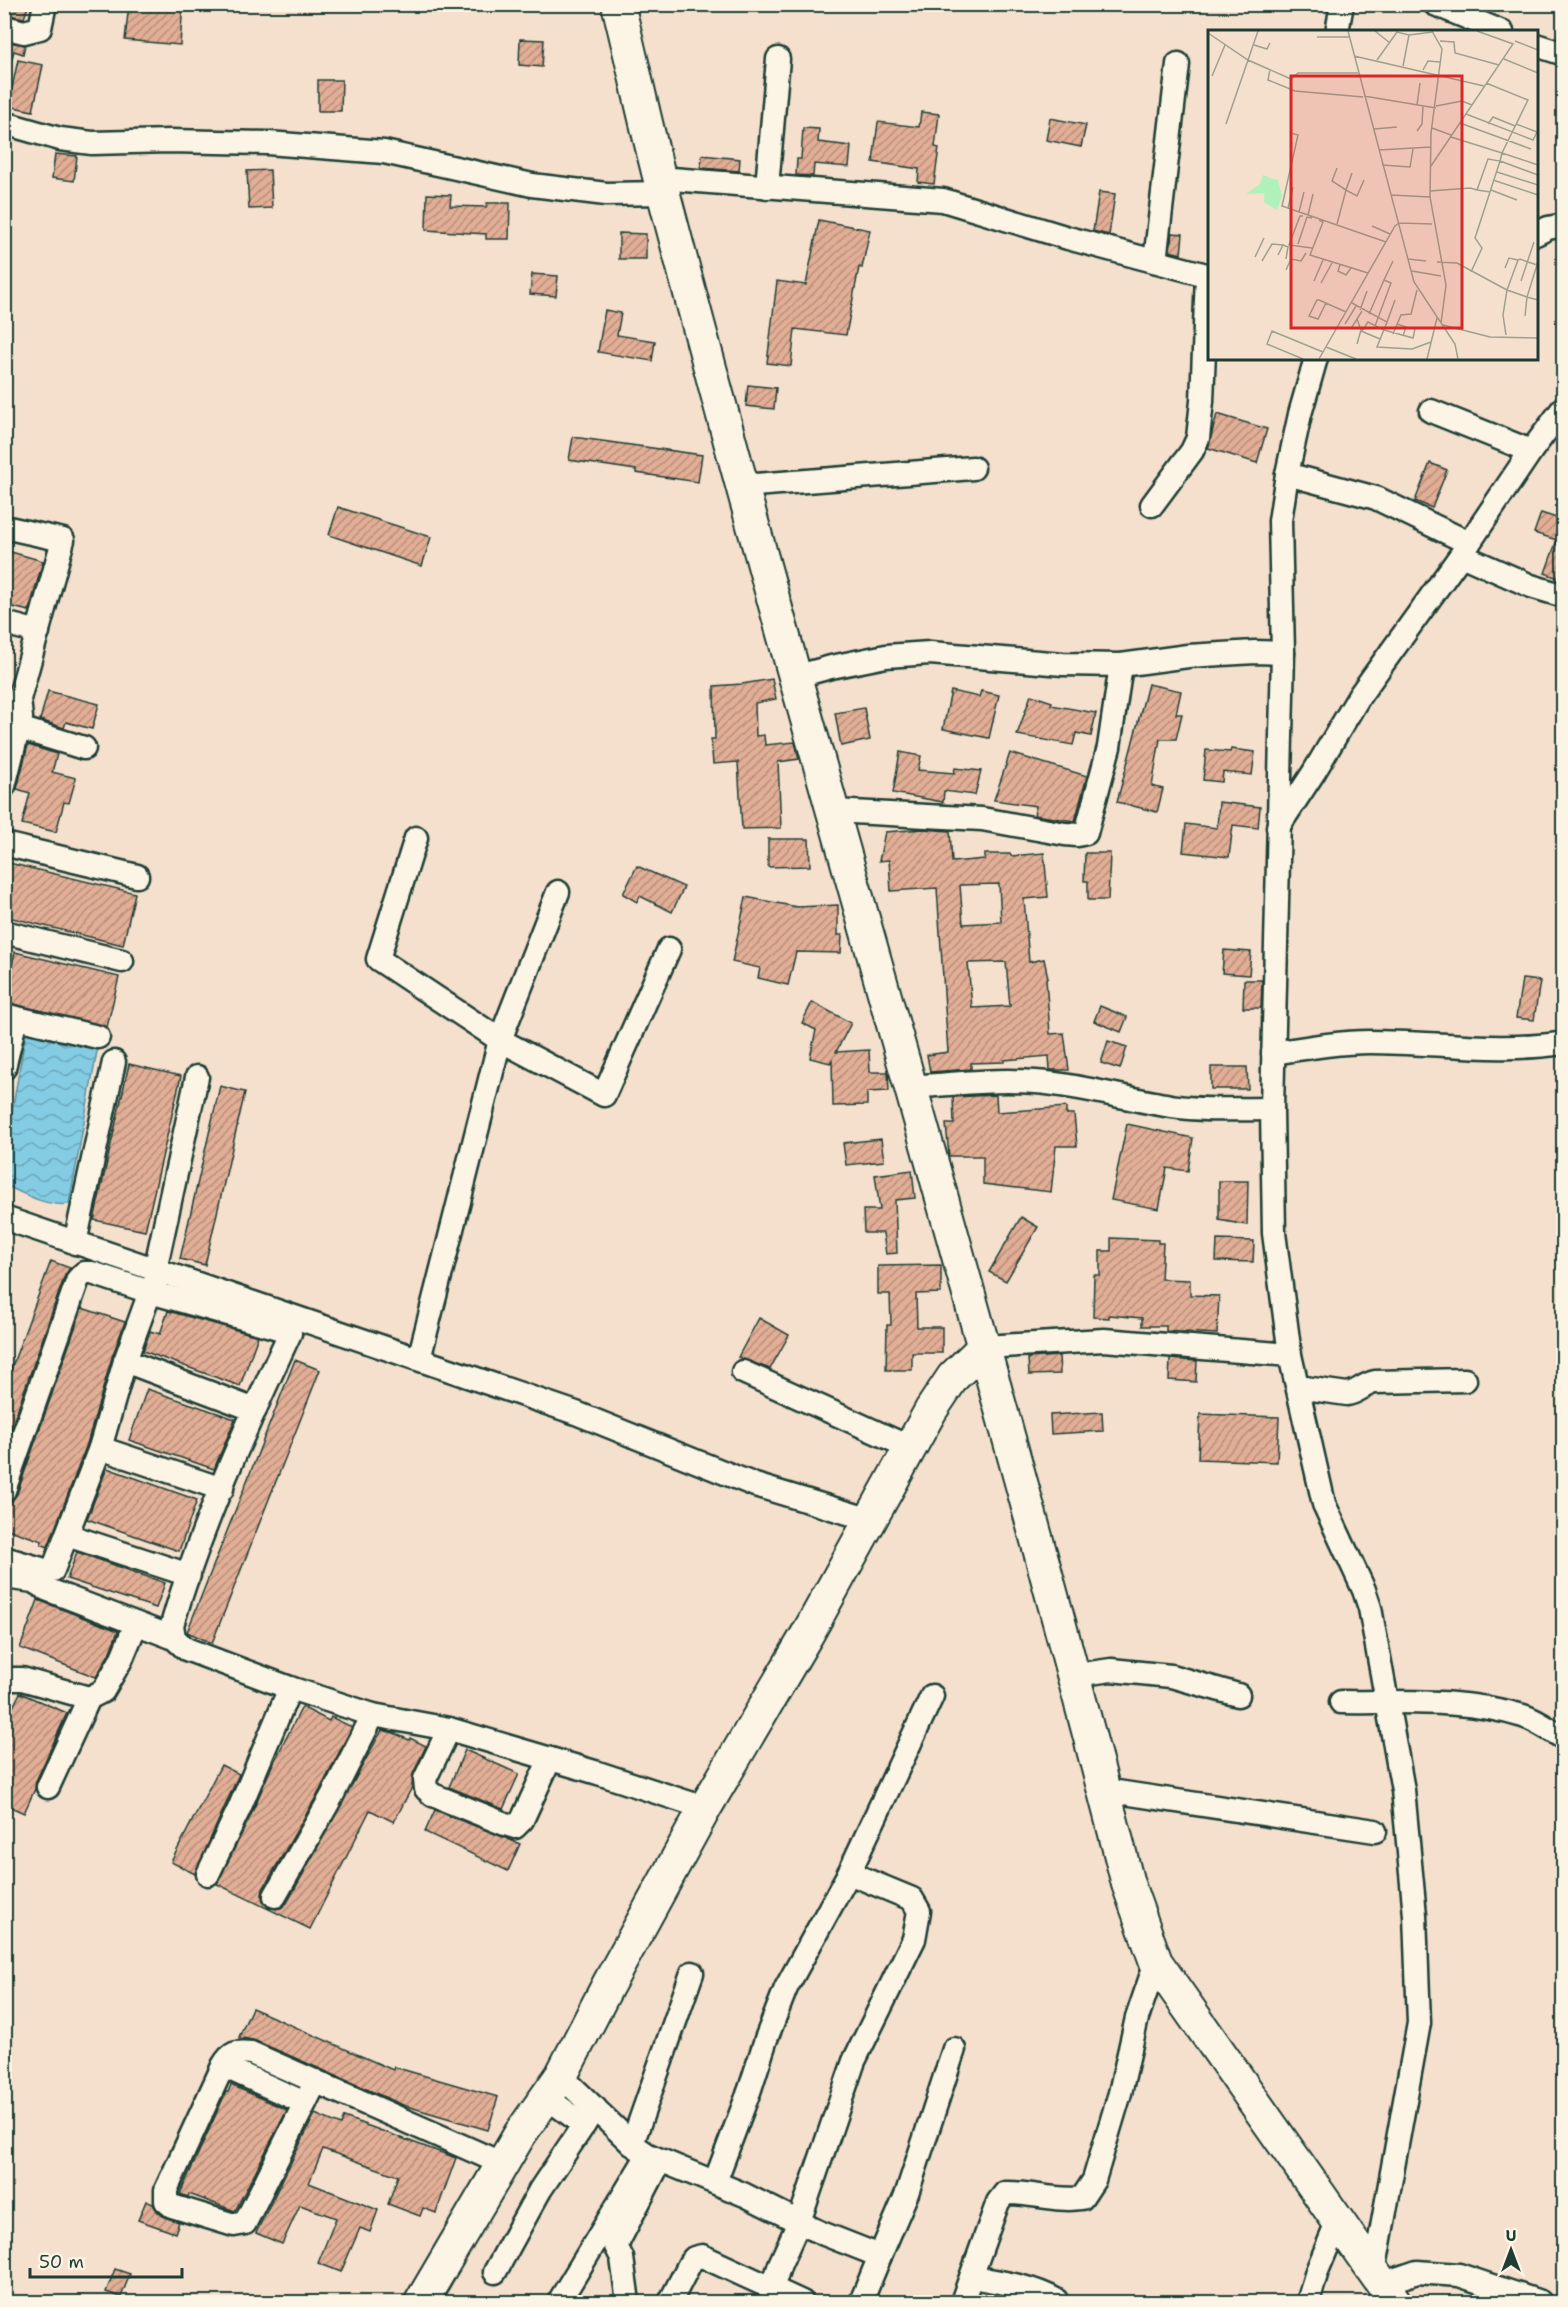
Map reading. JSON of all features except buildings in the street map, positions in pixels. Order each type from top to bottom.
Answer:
[{"type":"main road","points":[[618,4],[661,186],[742,486],[984,1347],[1128,1884],[1156,1962],[1384,2286]]},
{"type":"main road","points":[[422,2302],[503,2164],[554,2087],[705,1808],[871,1520],[931,1410],[953,1377],[984,1347]]},
{"type":"street","points":[[4,27],[24,32],[39,28],[45,4]]},
{"type":"street","points":[[1337,30],[1342,4]]},
{"type":"street","points":[[1435,4],[1497,30]]},
{"type":"street","points":[[1538,46],[1563,54]]},
{"type":"street","points":[[767,186],[778,59]]},
{"type":"street","points":[[1155,261],[1178,64]]},
{"type":"street","points":[[4,123],[60,139],[92,143],[170,141],[268,143],[384,152],[532,184],[606,194],[661,186],[767,186],[943,200],[1068,238],[1208,275],[1198,438],[1192,451],[1152,505]]},
{"type":"street","points":[[1538,233],[1563,225]]},
{"type":"street","points":[[1315,360],[1300,414],[1280,521],[1283,653],[1272,1108],[1274,1233],[1290,1354],[1324,1504],[1370,1608],[1403,1790],[1415,1915],[1419,2023],[1384,2286]]},
{"type":"street","points":[[1278,827],[1360,695],[1465,549],[1531,451],[1557,429],[1563,407]]},
{"type":"street","points":[[1431,411],[1531,451]]},
{"type":"street","points":[[742,486],[973,468]]},
{"type":"street","points":[[1287,474],[1376,498],[1531,586],[1563,596]]},
{"type":"street","points":[[4,527],[63,540],[20,699],[4,786]]},
{"type":"street","points":[[4,623],[38,632]]},
{"type":"street","points":[[794,677],[886,656],[930,653],[1063,664],[1122,665],[1188,656],[1255,652],[1283,653]]},
{"type":"street","points":[[834,811],[982,819],[1077,836],[1086,833],[1109,747],[1122,665]]},
{"type":"street","points":[[15,720],[84,748]]},
{"type":"street","points":[[416,838],[378,959],[500,1040],[604,1095],[669,949]]},
{"type":"street","points":[[4,844],[137,876]]},
{"type":"street","points":[[419,1359],[500,1040],[558,892]]},
{"type":"street","points":[[4,932],[122,961]]},
{"type":"street","points":[[4,1068],[10,1017],[98,1037]]},
{"type":"street","points":[[1273,1053],[1366,1042],[1427,1043],[1494,1049],[1563,1043]]},
{"type":"street","points":[[75,1243],[114,1062]]},
{"type":"street","points":[[4,1558],[52,1570],[67,1535],[100,1448],[125,1361],[158,1271],[197,1077]]},
{"type":"street","points":[[910,1088],[970,1083],[1032,1082],[1072,1085],[1171,1106],[1216,1110],[1272,1108]]},
{"type":"street","points":[[4,1218],[158,1271],[297,1326]]},
{"type":"street","points":[[92,1273],[97,1250]]},
{"type":"street","points":[[4,1490],[73,1290],[84,1273],[92,1273],[150,1292],[297,1326],[419,1359],[576,1413],[755,1485],[871,1520]]},
{"type":"street","points":[[174,1638],[172,1625],[222,1489],[255,1410],[297,1326]]},
{"type":"street","points":[[984,1347],[1104,1340],[1290,1354]]},
{"type":"street","points":[[125,1361],[255,1410]]},
{"type":"street","points":[[743,1372],[910,1448]]},
{"type":"street","points":[[1298,1387],[1347,1394],[1355,1393],[1364,1385],[1375,1382],[1465,1380]]},
{"type":"street","points":[[100,1448],[222,1489]]},
{"type":"street","points":[[67,1535],[189,1575]]},
{"type":"street","points":[[4,1578],[33,1581],[46,1589],[174,1638],[186,1649],[209,1659],[290,1688],[373,1715],[449,1729],[705,1808]]},
{"type":"street","points":[[48,1787],[89,1698],[103,1691],[122,1660],[136,1624]]},
{"type":"street","points":[[1074,1681],[1090,1673],[1112,1670],[1171,1676],[1238,1695]]},
{"type":"street","points":[[4,1679],[22,1680],[89,1698]]},
{"type":"street","points":[[208,1874],[239,1809],[290,1688]]},
{"type":"street","points":[[715,2182],[786,1988],[849,1873],[932,1696]]},
{"type":"street","points":[[1341,1702],[1428,1701],[1478,1707],[1524,1716],[1563,1738]]},
{"type":"street","points":[[275,1896],[332,1796],[373,1715]]},
{"type":"street","points":[[449,1729],[425,1779],[426,1789],[433,1795],[515,1827],[522,1820],[550,1759]]},
{"type":"street","points":[[1104,1790],[1375,1831]]},
{"type":"street","points":[[772,2289],[854,2061],[914,1939],[919,1918],[919,1911],[912,1899],[849,1873]]},
{"type":"street","points":[[962,2302],[998,2202],[1005,2193],[1026,2193],[1069,2200],[1082,2198],[1094,2180],[1120,2093],[1137,2018],[1156,1962]]},
{"type":"street","points":[[616,2246],[647,2153],[692,1973]]},
{"type":"street","points":[[861,2302],[907,2193],[954,2049]]},
{"type":"street","points":[[316,2081],[246,2223],[234,2225],[172,2206],[166,2200],[166,2190],[223,2066],[228,2056],[237,2051],[251,2053],[316,2081],[503,2164]]},
{"type":"street","points":[[223,2066],[305,2103]]},
{"type":"street","points":[[554,2087],[590,2116],[647,2153],[745,2194],[798,2222],[880,2256]]},
{"type":"street","points":[[495,2272],[540,2190],[590,2116]]},
{"type":"street","points":[[560,2300],[606,2226],[647,2153]]},
{"type":"street","points":[[1308,2302],[1317,2271],[1338,2221]]},
{"type":"street","points":[[606,2226],[622,2258],[628,2302]]},
{"type":"street","points":[[670,2302],[694,2258],[702,2256],[802,2302]]},
{"type":"street","points":[[1384,2286],[1417,2272],[1459,2275],[1540,2302]]},
{"type":"street","points":[[972,2277],[1031,2290],[1049,2296],[1057,2302]]},
{"type":"water","points":[[26,1032],[98,1046],[69,1204],[44,1202],[5,1185],[5,1151]]}]
